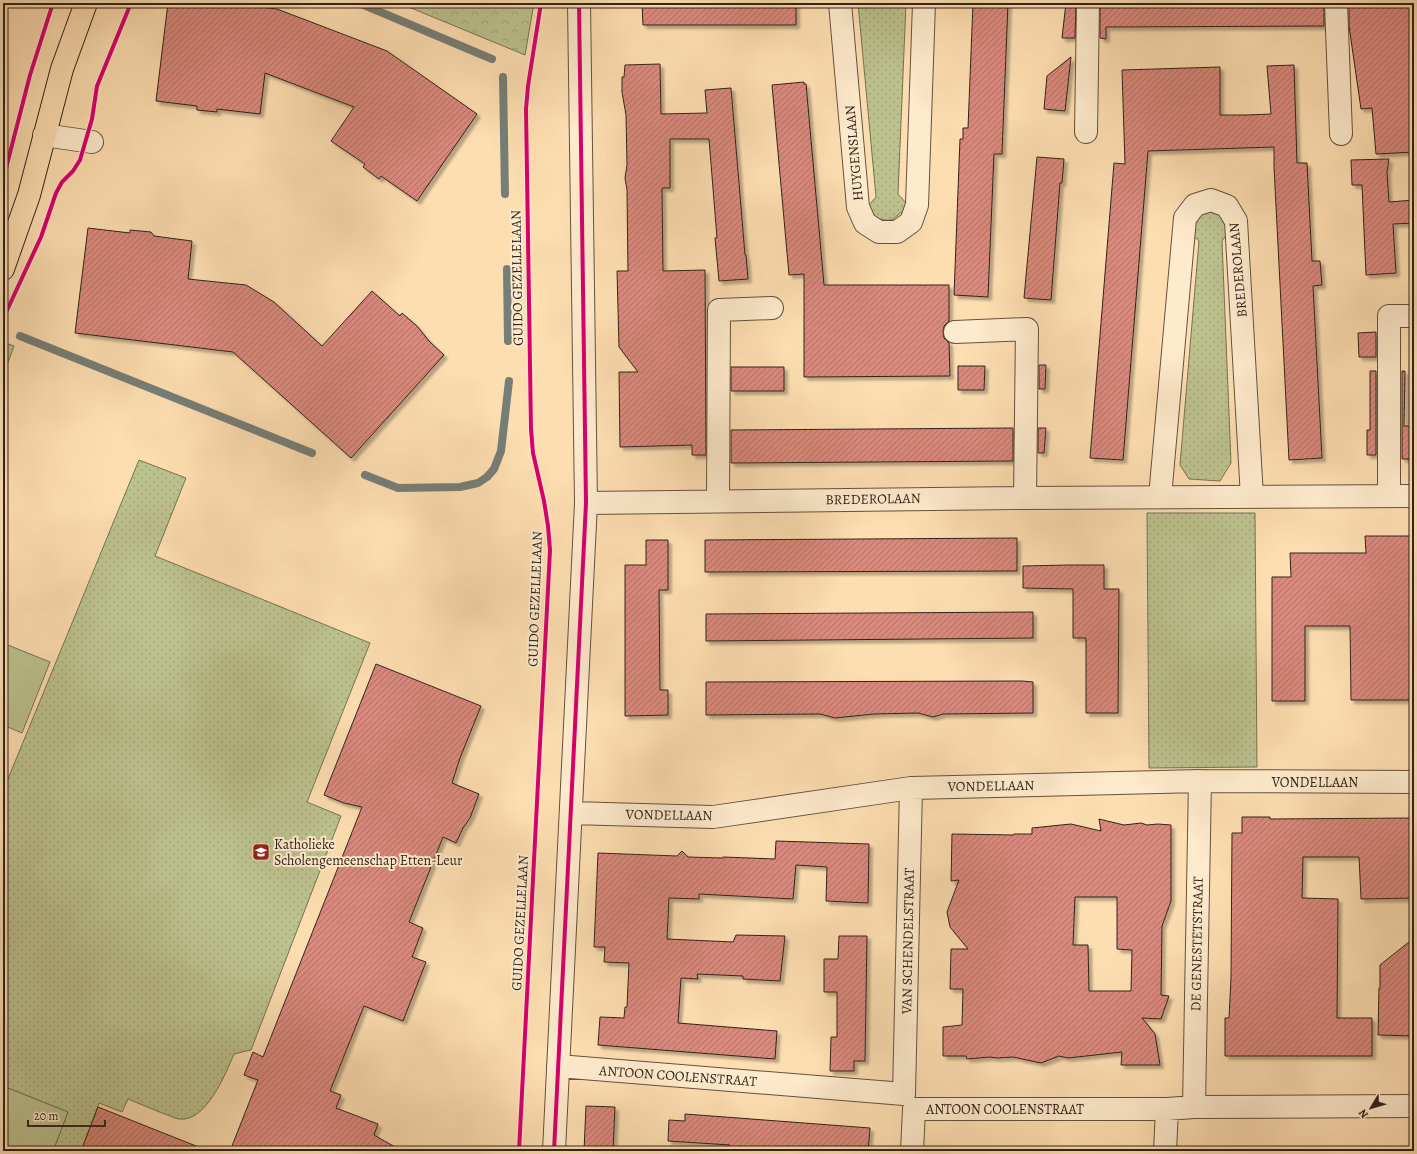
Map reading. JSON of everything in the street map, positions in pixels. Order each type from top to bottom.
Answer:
[{"type":"main road","points":[[3,269],[29,195],[62,69],[86,3]]},
{"type":"street","points":[[554,1151],[586,503],[579,3]]},
{"type":"street","name":"HUYGENSLAAN","points":[[840,3],[858,207],[865,223],[879,232],[897,232],[911,222],[917,205],[924,3]]},
{"type":"street","points":[[1086,132],[1088,3]]},
{"type":"street","points":[[1336,3],[1341,134]]},
{"type":"street","points":[[44,135],[92,142]]},
{"type":"street","name":"BREDEROLAAN","points":[[1160,497],[1185,218],[1195,205],[1211,200],[1227,206],[1236,221],[1252,497]]},
{"type":"street","points":[[718,501],[719,310],[772,308]]},
{"type":"street","points":[[1389,496],[1389,316],[1414,316]]},
{"type":"street","points":[[954,332],[1028,329],[1025,498]]},
{"type":"street","name":"BREDEROLAAN","points":[[586,503],[1025,498],[1414,496]]},
{"type":"street","name":"VONDELLAAN","points":[[571,813],[713,817],[911,788],[1200,781],[1414,782]]},
{"type":"street","name":"DE GENESTETSTRAAT","points":[[1194,1107],[1200,781]]},
{"type":"street","name":"VAN SCHENDELSTRAAT","points":[[911,788],[909,1101],[912,1151]]},
{"type":"street","name":"ANTOON COOLENSTRAAT","points":[[558,1066],[909,1101],[1167,1109],[1194,1107],[1414,1106]]},
{"type":"street","points":[[1165,1151],[1167,1109]]},
{"type":"green space","points":[[399,3],[534,3],[525,55]]},
{"type":"green space","points":[[858,3],[906,3],[898,194],[906,203],[904,210],[892,220],[877,218],[869,205],[876,197]]},
{"type":"green space","points":[[1207,209],[1217,211],[1222,216],[1226,223],[1228,233],[1222,241],[1231,463],[1220,481],[1189,479],[1180,465],[1199,241],[1191,234],[1197,214]]},
{"type":"green space","points":[[3,342],[14,346],[3,376]]},
{"type":"green space","points":[[139,460],[186,478],[155,556],[370,643],[307,802],[341,816],[251,1050],[234,1054],[214,1095],[198,1113],[189,1118],[175,1118],[128,1099],[122,1112],[99,1103],[81,1151],[53,1151],[68,1112],[3,1086],[3,791]]},
{"type":"green space","points":[[1147,513],[1255,513],[1257,767],[1149,768]]},
{"type":"green space","points":[[3,643],[50,662],[22,733],[3,725]]},
{"type":"green space","points":[[3,1086],[68,1112],[53,1151],[3,1151]]},
{"type":"building","points":[[168,3],[225,3],[277,9],[387,51],[477,114],[417,201],[381,176],[379,179],[363,167],[365,164],[331,141],[354,107],[265,73],[260,114],[217,109],[217,112],[197,110],[197,106],[156,101]]},
{"type":"building","points":[[642,3],[796,3],[796,25],[643,25]]},
{"type":"building","points":[[973,3],[1008,3],[1002,154],[994,154],[988,297],[954,295],[960,139],[963,139],[963,128],[968,128]]},
{"type":"building","points":[[1066,3],[1076,3],[1075,38],[1062,38]]},
{"type":"building","points":[[1100,3],[1324,3],[1324,26],[1106,27],[1106,39],[1100,38]]},
{"type":"building","points":[[1349,3],[1414,3],[1414,152],[1376,154],[1372,108],[1361,109],[1349,26]]},
{"type":"building","points":[[1071,57],[1065,111],[1044,109],[1047,76]]},
{"type":"building","points":[[660,64],[661,114],[707,113],[705,90],[731,88],[748,279],[719,281],[709,139],[670,139],[670,188],[662,188],[663,271],[705,270],[706,455],[692,455],[692,445],[620,447],[619,372],[638,372],[619,347],[617,271],[628,271],[627,190],[625,178],[627,165],[626,115],[622,92],[622,77],[624,77],[625,65]]},
{"type":"building","points":[[1294,65],[1297,163],[1307,163],[1312,261],[1320,261],[1322,285],[1313,286],[1322,458],[1289,460],[1274,147],[1148,151],[1123,460],[1090,458],[1114,163],[1125,164],[1122,70],[1220,67],[1220,115],[1246,115],[1271,114],[1267,66]]},
{"type":"building","points":[[804,82],[804,84],[806,84],[824,285],[949,285],[949,321],[944,326],[943,332],[944,338],[949,343],[950,376],[804,377],[804,274],[789,275],[772,85]]},
{"type":"building","points":[[1037,157],[1064,159],[1062,183],[1060,183],[1051,300],[1024,298]]},
{"type":"building","points":[[1389,159],[1387,172],[1389,202],[1414,200],[1414,223],[1393,224],[1396,273],[1366,275],[1362,185],[1352,185],[1351,160]]},
{"type":"building","points":[[88,228],[130,233],[130,230],[151,232],[154,236],[192,241],[188,279],[246,285],[274,302],[322,346],[372,291],[400,316],[402,313],[417,326],[429,341],[444,355],[351,458],[233,352],[75,333]]},
{"type":"building","points":[[1376,332],[1376,357],[1359,357],[1358,333]]},
{"type":"building","points":[[1039,365],[1046,365],[1045,389],[1039,389]]},
{"type":"building","points":[[958,366],[985,366],[984,390],[958,390]]},
{"type":"building","points":[[731,367],[784,367],[784,391],[731,391]]},
{"type":"building","points":[[1370,371],[1376,371],[1376,455],[1367,455],[1367,430],[1370,430]]},
{"type":"building","points":[[1402,371],[1405,371],[1404,426],[1414,426],[1414,459],[1402,459]]},
{"type":"building","points":[[1013,428],[1013,461],[731,463],[731,430]]},
{"type":"building","points":[[1038,428],[1046,428],[1044,453],[1038,453]]},
{"type":"building","points":[[1365,536],[1414,536],[1414,700],[1351,700],[1350,626],[1305,626],[1305,701],[1272,701],[1272,577],[1291,577],[1290,553],[1366,553]]},
{"type":"building","points":[[1017,538],[1017,571],[705,572],[705,540]]},
{"type":"building","points":[[646,540],[668,540],[668,590],[659,590],[660,690],[668,690],[668,715],[625,716],[625,565],[646,565]]},
{"type":"building","points":[[1104,565],[1104,589],[1119,589],[1118,713],[1086,713],[1086,638],[1073,638],[1073,589],[1023,588],[1023,566]]},
{"type":"building","points":[[1033,612],[1033,638],[706,641],[706,614]]},
{"type":"building","points":[[376,664],[481,706],[460,758],[452,783],[479,794],[470,818],[463,828],[456,843],[443,837],[409,922],[423,928],[412,957],[426,962],[403,1021],[364,1006],[330,1091],[341,1095],[336,1108],[378,1124],[374,1135],[402,1151],[230,1151],[258,1080],[244,1075],[253,1052],[263,1057],[362,807],[344,803],[324,795]]},
{"type":"building","points":[[706,682],[1033,682],[1033,713],[943,714],[933,717],[918,713],[874,714],[835,718],[820,714],[706,715]]},
{"type":"building","points":[[1242,817],[1270,817],[1270,819],[1414,818],[1414,898],[1361,899],[1359,857],[1303,857],[1302,898],[1338,899],[1337,1018],[1372,1018],[1372,1056],[1225,1056],[1225,1018],[1229,1018],[1231,978],[1232,833],[1242,833]]},
{"type":"building","points":[[1099,819],[1124,825],[1141,823],[1147,825],[1171,825],[1171,901],[1162,926],[1161,995],[1169,996],[1161,1019],[1142,1018],[1155,1034],[1160,1065],[1121,1065],[1122,1052],[1068,1058],[1059,1056],[1041,1063],[1013,1057],[967,1059],[966,1056],[943,1056],[943,1027],[962,1025],[963,989],[950,989],[951,949],[968,949],[950,927],[947,912],[959,880],[951,881],[952,834],[1032,834],[1032,828],[1071,824],[1101,831]],"holes":[[[1075,897],[1117,897],[1117,949],[1132,950],[1131,991],[1089,991],[1088,945],[1073,945]]]},
{"type":"building","points":[[776,841],[869,844],[868,903],[826,901],[827,867],[796,865],[793,899],[699,894],[699,899],[669,898],[667,939],[733,942],[736,935],[785,936],[780,981],[743,979],[743,976],[697,974],[698,979],[681,978],[678,1023],[777,1031],[775,1059],[598,1045],[600,1017],[624,1018],[625,1007],[627,1007],[629,963],[604,962],[605,947],[594,947],[598,853],[677,856],[682,851],[688,857],[775,859]]},
{"type":"building","points":[[839,936],[867,936],[865,1061],[854,1061],[854,1071],[830,1071],[831,1037],[837,1037],[837,992],[824,992],[824,959],[838,959]]},
{"type":"building","points":[[1414,938],[1414,1036],[1378,1035],[1380,965]]},
{"type":"building","points":[[586,1106],[615,1107],[613,1151],[584,1151]]},
{"type":"building","points":[[98,1107],[206,1150],[206,1151],[81,1151]]},
{"type":"building","points":[[685,1114],[870,1128],[868,1151],[801,1151],[752,1147],[752,1151],[729,1151],[730,1145],[668,1141],[669,1120],[685,1121]]},
{"type":"waterway","points":[[359,3],[492,59]]},
{"type":"waterway","points":[[503,77],[505,194]]},
{"type":"waterway","points":[[507,269],[508,341]]},
{"type":"waterway","points":[[20,336],[312,453]]},
{"type":"waterway","points":[[365,475],[398,488],[460,487],[478,483],[487,477],[494,469],[501,451],[509,381]]},
{"type":"cycle path","points":[[3,180],[30,75],[53,3]]},
{"type":"cycle path","points":[[3,319],[41,237],[56,193],[62,182],[73,171],[80,160],[92,119],[97,86],[131,3]]},
{"type":"cycle path","name":"GUIDO GEZELLELAAN","points":[[519,1151],[550,550],[548,526],[533,453],[531,429],[526,109],[528,86],[541,3]]},
{"type":"cycle path","points":[[554,1151],[586,503],[579,3]]},
{"type":"place","name":"Katholieke Scholengemeenschap Etten-Leur","points":[[261,852]]}]
